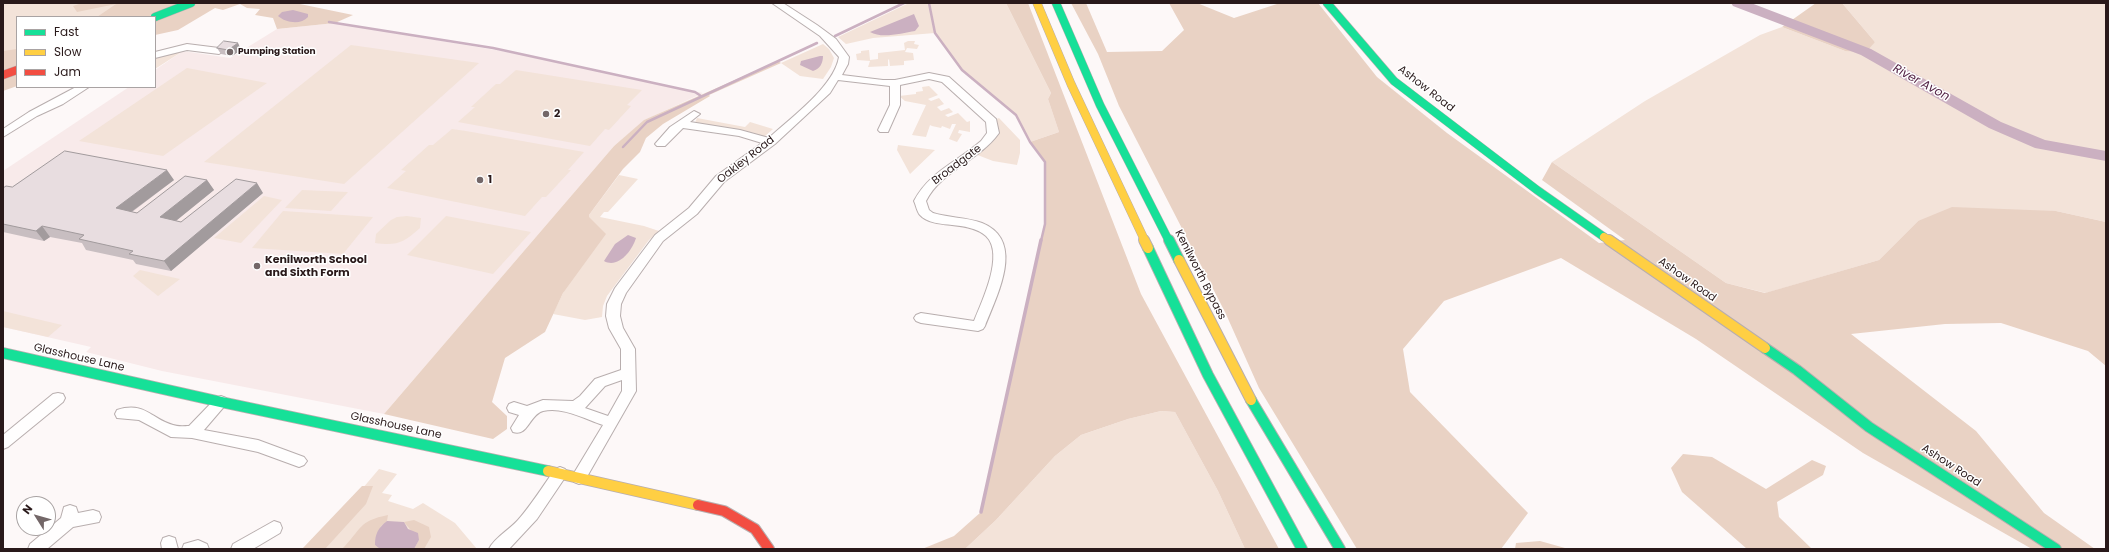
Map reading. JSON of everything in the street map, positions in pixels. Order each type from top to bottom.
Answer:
[{"type":"main road","points":[[156,17],[191,3]]},
{"type":"main road","points":[[1037,3],[1071,84],[1208,375],[1302,549]]},
{"type":"main road","name":"Kenilworth Bypass","points":[[1056,3],[1100,105],[1250,399],[1340,549]]},
{"type":"main road","name":"Ashow Road","points":[[1327,3],[1394,81],[1537,190],[1797,370],[1869,427],[2056,549]]},
{"type":"main road","points":[[3,75],[16,70]]},
{"type":"main road","name":"Glasshouse Lane","points":[[3,353],[221,402],[560,473],[724,511],[755,529],[769,549]]},
{"type":"street","name":"Oakley Road","points":[[579,478],[612,423],[628,391],[628,349],[616,328],[613,316],[614,304],[620,291],[659,238],[693,211],[720,179],[771,142],[826,91],[843,64],[844,57],[841,51],[820,32],[777,3]]},
{"type":"street","points":[[156,56],[187,47],[219,51]]},
{"type":"street","name":"Broadgate","points":[[836,77],[895,83],[929,76],[945,79],[992,121],[993,133],[984,145],[970,158],[937,179],[925,191],[920,201],[924,212],[930,216],[983,228],[994,235],[999,245],[999,267],[996,282],[978,326],[921,318]]},
{"type":"street","points":[[884,130],[895,105],[895,83]]},
{"type":"street","points":[[3,134],[33,114],[59,102],[82,88]]},
{"type":"street","points":[[661,144],[680,124],[694,114]]},
{"type":"street","points":[[680,124],[740,133],[771,142]]},
{"type":"street","points":[[567,407],[581,404],[597,385],[607,378],[629,378]]},
{"type":"street","points":[[3,443],[58,398]]},
{"type":"street","points":[[193,432],[221,402]]},
{"type":"street","points":[[518,428],[529,412],[538,405],[552,404],[567,407],[612,423]]},
{"type":"street","points":[[514,408],[529,412]]},
{"type":"street","points":[[122,414],[141,414],[171,431],[193,432],[207,438],[230,439],[271,448],[299,461]]},
{"type":"street","points":[[497,549],[509,540],[538,507],[560,473]]},
{"type":"street","points":[[36,549],[69,517],[93,516]]},
{"type":"street","points":[[239,549],[274,528]]},
{"type":"street","points":[[190,549],[198,547],[202,549]]},
{"type":"shaded area","points":[[3,3],[184,3],[150,16],[16,16],[16,66],[3,72]]},
{"type":"shaded area","points":[[82,3],[184,3],[150,16],[98,16],[116,4],[77,12],[73,6]]},
{"type":"shaded area","points":[[198,3],[295,3],[353,15],[335,23],[277,29],[273,18],[255,15],[260,9],[247,8],[240,4],[223,10],[215,8],[178,30],[156,35],[156,19]]},
{"type":"shaded area","points":[[909,3],[1006,3],[1051,93],[1048,99],[1059,132],[1030,142],[1016,115],[962,70],[935,33],[873,38],[846,44],[838,37]]},
{"type":"shaded area","points":[[1006,3],[1028,3],[1141,294],[1279,549],[1245,549],[1218,491],[1175,412],[1161,411],[1128,419],[1081,435],[1055,456],[996,520],[965,549],[922,549],[954,536],[981,512],[1045,224],[1045,162],[1030,142],[1059,132],[1048,99],[1051,93]]},
{"type":"shaded area","points":[[1071,3],[1086,3],[1107,52],[1162,51],[1184,30],[1169,3],[1197,3],[1234,18],[1280,3],[1318,3],[1377,77],[1447,133],[1599,243],[1625,240],[1542,180],[1552,162],[1726,283],[1765,293],[1879,260],[1918,221],[1952,207],[2056,211],[2106,222],[2106,366],[2088,351],[2001,323],[1945,324],[1851,334],[1976,431],[2044,513],[2095,549],[2032,549],[1863,453],[1696,339],[1561,258],[1444,301],[1403,349],[1410,392],[1528,513],[1501,549],[1357,549],[1259,388],[1225,312],[1119,106],[1098,54]]},
{"type":"shaded area","points":[[1816,3],[1842,3],[1875,42],[1866,52],[1845,51],[1782,27]]},
{"type":"shaded area","points":[[1842,3],[2106,3],[2106,222],[2056,211],[1918,221],[1879,260],[1766,293],[1726,283],[1552,162],[1645,101],[1760,35],[1782,27],[1845,51],[1875,42]]},
{"type":"shaded area","points":[[293,10],[308,14],[308,17],[305,20],[298,22],[289,22],[278,16],[282,12]]},
{"type":"shaded area","points":[[914,14],[919,26],[915,31],[886,35],[870,32]]},
{"type":"shaded area","name":"Kenilworth School and Sixth Form","points":[[335,23],[531,56],[703,93],[645,120],[614,146],[384,414],[162,371],[86,352],[91,347],[3,327],[3,171],[128,88],[156,88],[156,69],[183,51],[230,58],[277,29]]},
{"type":"shaded area","points":[[908,41],[915,41],[914,44],[919,45],[917,49],[907,48],[905,52],[913,53],[914,60],[904,61],[904,65],[890,66],[889,59],[888,66],[868,67],[870,61],[857,60],[856,54],[861,53],[861,51],[869,50],[870,60],[878,59],[878,53],[905,50],[904,43]]},
{"type":"shaded area","points":[[823,44],[829,49],[834,58],[831,67],[823,79],[800,76],[781,63]]},
{"type":"shaded area","points":[[351,45],[479,63],[344,184],[204,162]]},
{"type":"shaded area","points":[[16,49],[16,66],[3,72],[3,51]]},
{"type":"shaded area","points":[[181,51],[183,51],[156,68],[156,58]]},
{"type":"shaded area","points":[[823,56],[821,65],[813,71],[800,65],[801,61]]},
{"type":"shaded area","points":[[778,61],[781,63],[709,95],[710,96],[663,124],[646,138],[640,152],[623,169],[589,215],[589,217],[606,234],[563,293],[545,332],[505,358],[492,402],[507,416],[507,429],[493,439],[384,414],[614,146],[644,120]]},
{"type":"shaded area","points":[[187,68],[267,83],[163,156],[79,141]]},
{"type":"shaded area","points":[[16,70],[16,86],[3,91],[3,75]]},
{"type":"shaded area","name":"2","points":[[516,70],[642,90],[627,105],[631,106],[609,130],[605,129],[590,146],[458,122],[475,107],[471,107],[496,84],[500,84]]},
{"type":"shaded area","points":[[929,86],[938,95],[928,99],[931,101],[939,98],[944,104],[937,107],[941,111],[949,108],[953,112],[945,115],[948,117],[958,113],[967,122],[970,121],[970,132],[959,130],[958,133],[962,134],[957,142],[949,139],[956,124],[952,124],[950,129],[942,126],[941,128],[930,125],[926,137],[912,135],[926,105],[905,101],[899,96],[916,94],[916,92],[923,91],[922,87]]},
{"type":"shaded area","points":[[697,118],[745,127],[750,122],[773,129],[764,137],[731,129],[698,125],[695,123]]},
{"type":"shaded area","points":[[999,118],[1020,140],[1020,153],[1017,165],[993,161],[975,154],[984,145],[992,121]]},
{"type":"shaded area","name":"1","points":[[452,129],[584,152],[568,170],[571,170],[546,197],[542,197],[525,216],[387,188],[406,171],[401,170],[429,145],[433,145]]},
{"type":"shaded area","points":[[898,145],[935,150],[910,174],[897,150]]},
{"type":"shaded area","points":[[619,175],[638,179],[608,212],[604,212],[600,217],[644,226],[659,231],[649,240],[607,296],[603,306],[602,317],[585,320],[553,314],[563,293],[589,215]]},
{"type":"shaded area","points":[[302,190],[348,192],[331,211],[285,208]]},
{"type":"shaded area","points":[[264,196],[282,200],[241,243],[214,238]]},
{"type":"shaded area","points":[[283,211],[373,217],[343,254],[252,248]]},
{"type":"shaded area","points":[[407,216],[421,218],[420,228],[409,237],[394,244],[375,243],[376,234],[391,220],[397,217]]},
{"type":"shaded area","points":[[446,216],[531,232],[493,274],[407,255]]},
{"type":"shaded area","points":[[628,235],[636,238],[628,253],[619,261],[614,263],[604,261],[615,244]]},
{"type":"shaded area","points":[[140,270],[180,279],[158,296],[133,276]]},
{"type":"shaded area","points":[[3,311],[62,325],[48,337],[3,327]]},
{"type":"shaded area","points":[[1161,411],[1175,412],[1218,491],[1245,549],[965,549],[996,520],[1055,456],[1081,435],[1128,419]]},
{"type":"shaded area","points":[[1683,454],[1712,457],[1766,489],[1812,460],[1826,466],[1823,475],[1777,502],[1779,517],[1812,549],[1747,549],[1682,492],[1671,468]]},
{"type":"shaded area","points":[[379,469],[397,474],[382,493],[392,495],[388,501],[413,509],[423,503],[455,523],[477,549],[311,549]]},
{"type":"shaded area","points":[[362,486],[373,486],[366,504],[325,549],[302,549]]},
{"type":"shaded area","points":[[388,515],[387,521],[381,526],[375,545],[380,549],[342,549],[366,523],[378,517]]},
{"type":"shaded area","points":[[414,520],[429,527],[431,537],[424,549],[414,549],[419,540],[404,522]]},
{"type":"shaded area","points":[[387,521],[404,522],[408,529],[418,533],[419,540],[414,549],[380,549],[375,545],[381,526]]},
{"type":"shaded area","points":[[1540,541],[1567,549],[1515,549],[1516,543]]},
{"type":"building","points":[[224,41],[238,43],[228,50],[217,48]]},
{"type":"building","points":[[65,151],[167,170],[116,208],[137,213],[185,176],[207,180],[160,217],[181,222],[236,179],[257,183],[164,261],[129,254],[133,251],[79,239],[84,235],[42,226],[36,231],[3,224],[3,188],[6,186],[12,187]]},
{"type":"waterway","points":[[835,36],[904,3]]},
{"type":"waterway","points":[[929,3],[935,33],[962,70],[1016,115],[1030,142],[1045,162],[1045,224],[1041,241]]},
{"type":"waterway","name":"River Avon","points":[[1738,3],[1866,52],[1995,125],[2041,144],[2106,156]]},
{"type":"waterway","points":[[329,22],[493,48],[695,92],[701,96]]},
{"type":"waterway","points":[[623,147],[647,122],[817,43]]},
{"type":"waterway","points":[[981,512],[1041,240]]},
{"type":"traffic: fast","points":[[156,17],[191,3]]},
{"type":"traffic: fast","points":[[1056,3],[1100,105],[1179,260]]},
{"type":"traffic: fast","points":[[1327,3],[1394,81],[1537,190],[1604,237]]},
{"type":"traffic: fast","points":[[1148,248],[1208,375],[1302,549]]},
{"type":"traffic: fast","points":[[1765,348],[1797,370],[1869,427],[2056,549]]},
{"type":"traffic: fast","points":[[3,353],[221,402],[548,471]]},
{"type":"traffic: fast","points":[[1251,400],[1340,549]]},
{"type":"traffic: slow","points":[[1037,3],[1071,84],[1148,248]]},
{"type":"traffic: slow","points":[[1604,237],[1765,348]]},
{"type":"traffic: slow","points":[[1179,260],[1251,400]]},
{"type":"traffic: slow","points":[[548,471],[698,505]]},
{"type":"traffic: jam","points":[[3,75],[16,70]]},
{"type":"traffic: jam","points":[[698,505],[724,511],[755,529],[769,549]]},
{"type":"place","name":"Pumping Station","points":[[230,52]]},
{"type":"place","name":"2","points":[[546,114]]},
{"type":"place","name":"1","points":[[480,180]]},
{"type":"place","name":"Kenilworth School and Sixth Form","points":[[257,266]]}]
